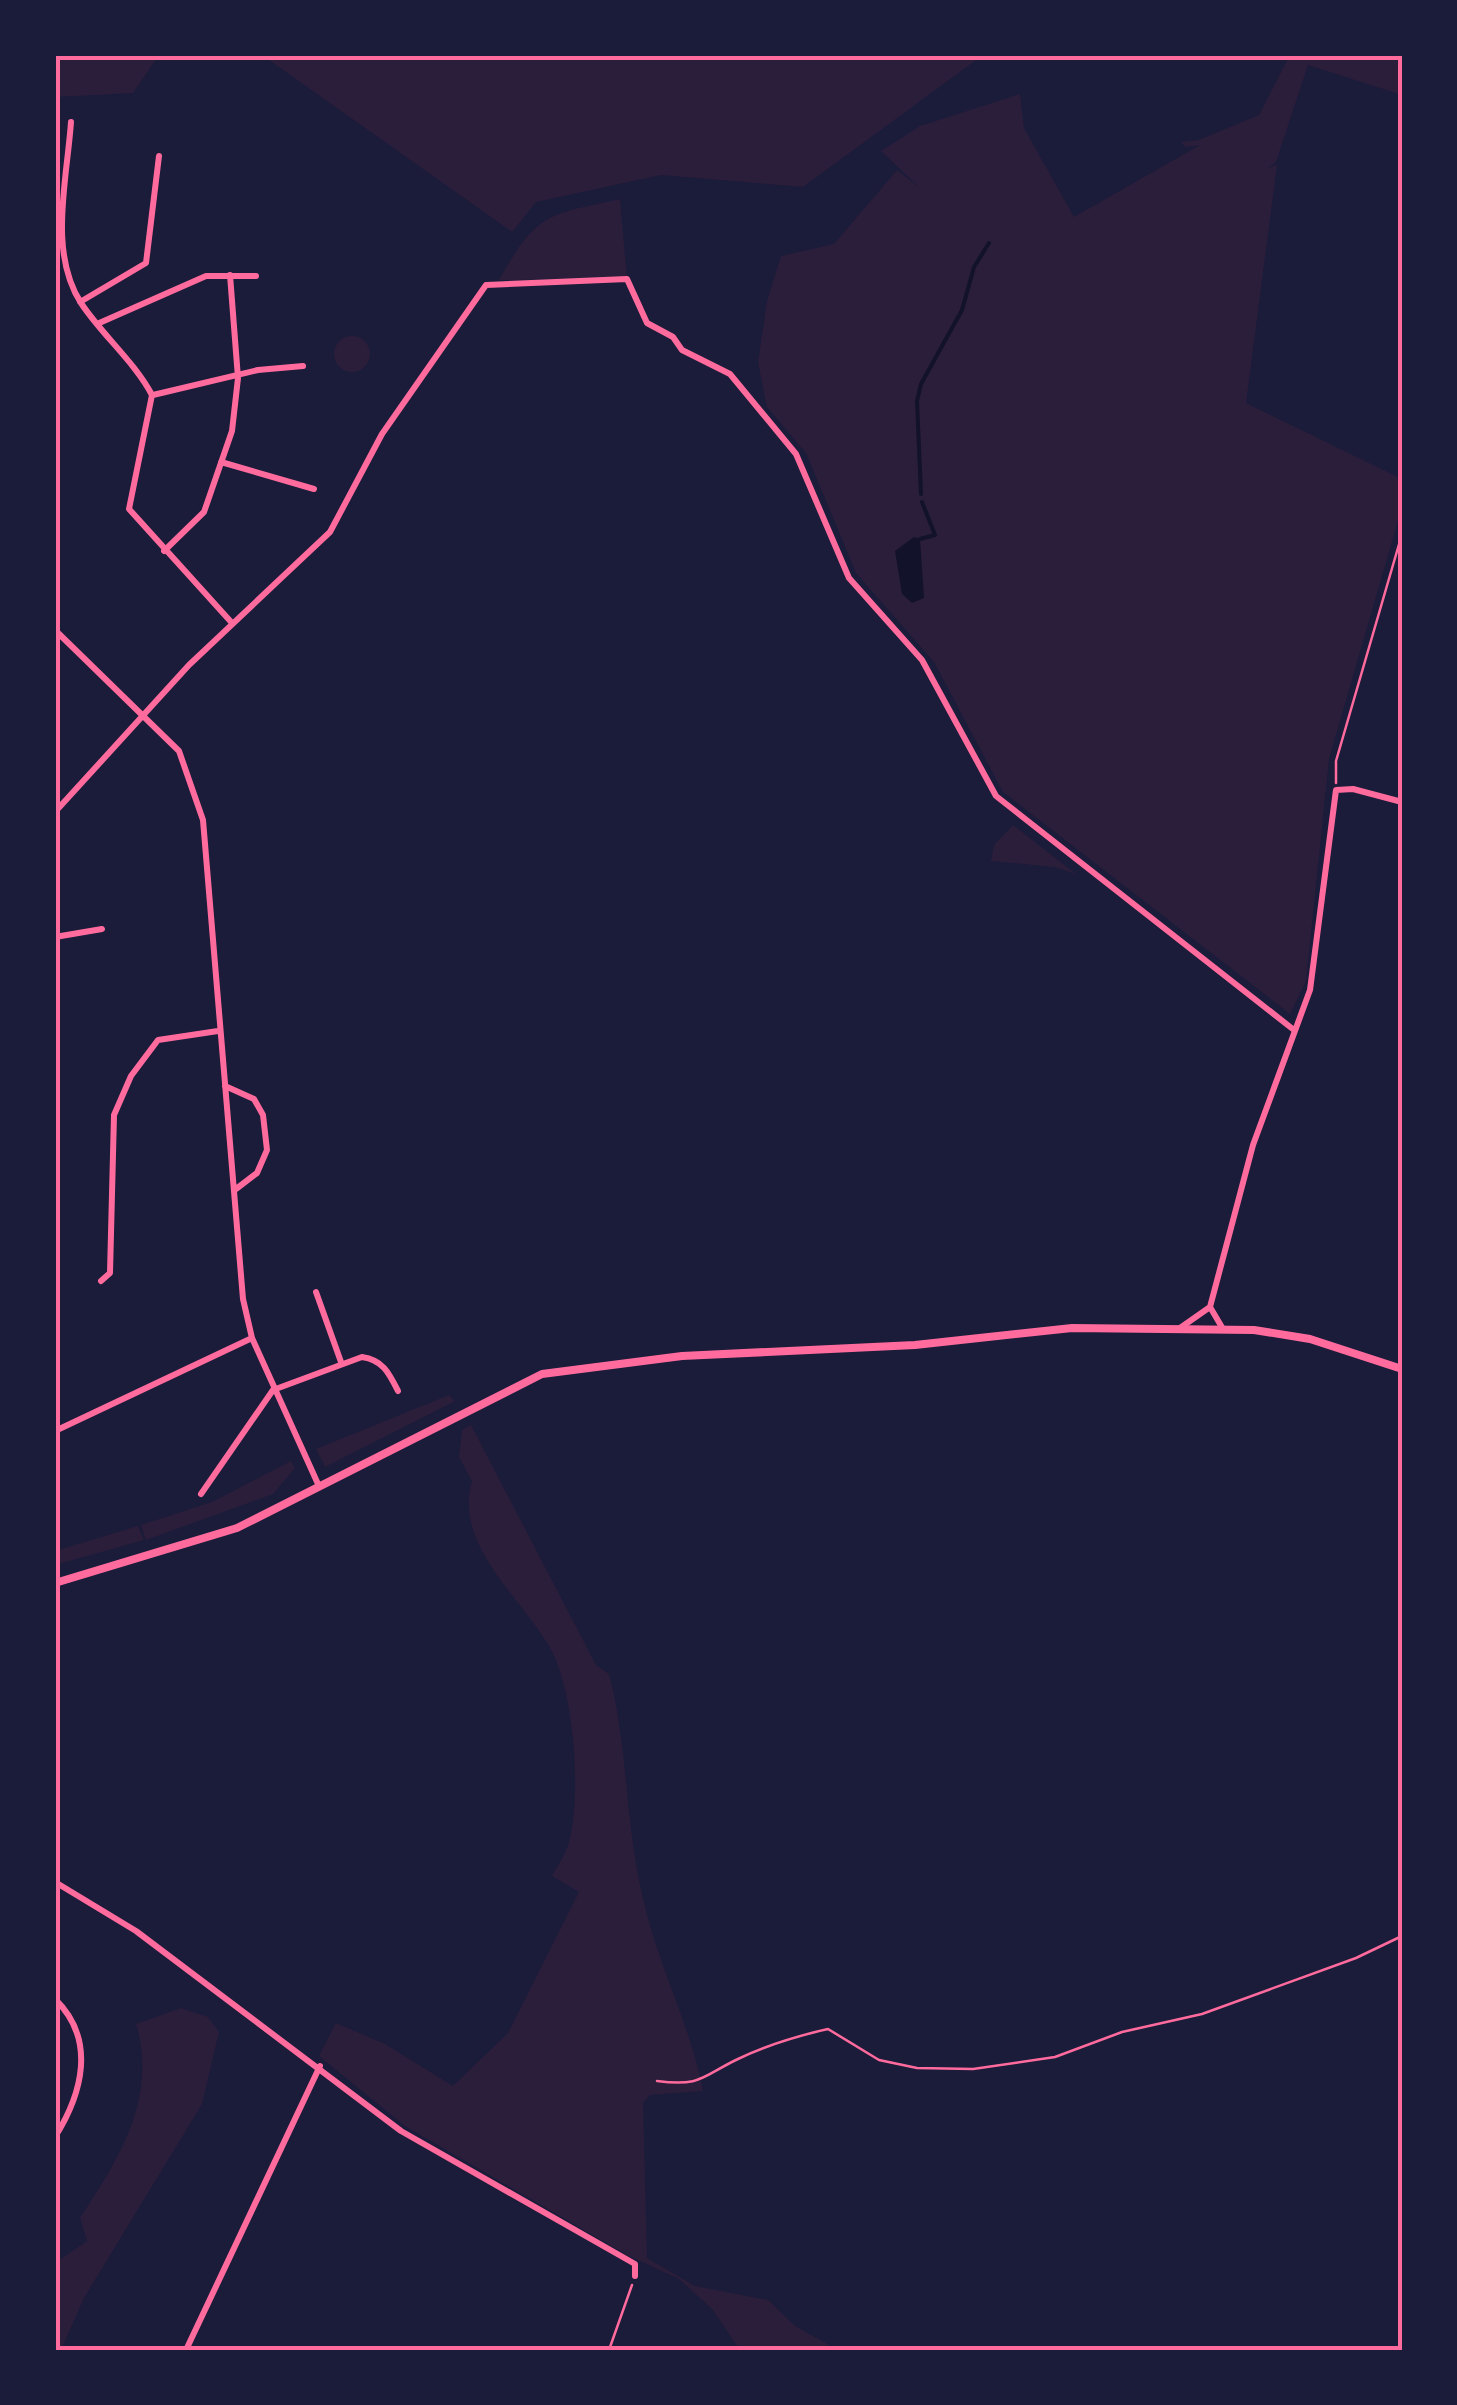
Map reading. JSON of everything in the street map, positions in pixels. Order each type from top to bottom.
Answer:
[{"type":"street","points":[[71,122],[62,248],[64,271],[80,302],[152,394],[129,509],[232,624]]},
{"type":"street","points":[[80,302],[146,263],[159,156]]},
{"type":"street","points":[[97,324],[184,283],[230,274],[256,276]]},
{"type":"street","points":[[164,551],[204,512],[232,432],[238,378],[230,274]]},
{"type":"street","points":[[55,812],[232,624],[330,532],[382,434],[486,285],[626,279],[648,323],[673,337],[682,350],[730,374],[796,454],[850,578],[922,660],[996,796],[1294,1030]]},
{"type":"street","points":[[152,394],[303,366]]},
{"type":"street","points":[[222,462],[314,490]]},
{"type":"street","points":[[55,630],[179,751],[203,820],[243,1298],[252,1338],[318,1484]]},
{"type":"street","points":[[1180,1328],[1210,1307],[1254,1144],[1310,990],[1336,790],[1352,789],[1402,802]]},
{"type":"street","points":[[55,937],[102,929]]},
{"type":"street","points":[[101,1281],[110,1274],[114,1114],[131,1076],[158,1040],[218,1031]]},
{"type":"street","points":[[225,1086],[254,1098],[263,1114],[267,1150],[258,1173],[234,1189]]},
{"type":"street","points":[[316,1292],[341,1362]]},
{"type":"street","points":[[1210,1307],[1223,1328]]},
{"type":"street","points":[[55,1583],[236,1528],[542,1374],[682,1356],[925,1344],[1072,1328],[1223,1328],[1310,1339],[1402,1369]]},
{"type":"street","points":[[55,1430],[252,1338]]},
{"type":"street","points":[[201,1494],[274,1390],[341,1362],[374,1359],[387,1370],[398,1391]]},
{"type":"street","points":[[55,1882],[136,1931],[221,1998],[320,2066],[401,2131],[634,2264],[635,2276]]},
{"type":"street","points":[[55,1999],[73,2026],[84,2062],[73,2108],[55,2137]]},
{"type":"street","points":[[186,2350],[320,2066]]},
{"type":"path","points":[[1336,790],[1336,761],[1402,534]]},
{"type":"path","points":[[657,2080],[679,2084],[710,2078],[734,2060],[790,2037],[828,2028],[879,2060],[917,2068],[973,2069],[1056,2056],[1122,2032],[1202,2014],[1356,1958],[1402,1936]]},
{"type":"path","points":[[609,2350],[635,2276]]},
{"type":"shaded area","points":[[55,55],[159,55],[133,93],[55,97]]},
{"type":"shaded area","points":[[262,55],[983,55],[803,187],[661,175],[536,202],[512,232]]},
{"type":"shaded area","points":[[1290,55],[1402,58],[1402,95],[1308,65],[1276,162],[1268,168],[1277,165],[1246,403],[1402,479],[1402,507],[1329,759],[1306,981],[1290,1014],[1003,792],[934,662],[856,573],[806,453],[767,407],[758,362],[767,301],[781,256],[834,244],[897,170],[920,188],[881,151],[920,126],[1020,94],[1024,128],[1074,217],[1200,145],[1185,147],[1181,142],[1199,140],[1259,115]]},
{"type":"shaded area","points":[[620,199],[627,279],[499,280],[524,241],[547,220]]},
{"type":"shaded area","points":[[352,336],[365,341],[370,354],[365,367],[352,372],[339,367],[334,354],[339,341]]},
{"type":"shaded area","points":[[914,537],[920,539],[924,598],[912,603],[902,594],[895,551]]},
{"type":"shaded area","points":[[1013,825],[1076,874],[1055,867],[991,861],[994,845]]},
{"type":"shaded area","points":[[449,1395],[455,1401],[325,1467],[316,1449]]},
{"type":"shaded area","points":[[471,1425],[596,1665],[609,1674],[642,1894],[703,2091],[650,2095],[643,2103],[647,2258],[695,2286],[768,2300],[795,2326],[829,2345],[821,2350],[740,2350],[712,2309],[679,2279],[627,2255],[405,2126],[319,2056],[336,2023],[385,2044],[453,2086],[508,2033],[579,1892],[552,1876],[569,1842],[575,1798],[573,1743],[565,1689],[550,1648],[493,1570],[472,1527],[472,1481],[459,1457],[462,1430]]},
{"type":"shaded area","points":[[291,1461],[295,1468],[273,1494],[146,1540],[141,1525],[212,1502]]},
{"type":"shaded area","points":[[138,1526],[144,1540],[55,1565],[55,1551]]},
{"type":"shaded area","points":[[181,2008],[208,2017],[219,2032],[202,2104],[84,2298],[61,2350],[55,2350],[55,2263],[87,2241],[80,2218],[131,2126],[142,2077],[136,2024]]},
{"type":"waterway","points":[[921,494],[917,401],[921,384],[962,310],[974,267],[989,243]]},
{"type":"waterway","points":[[920,539],[935,535],[922,502]]}]
